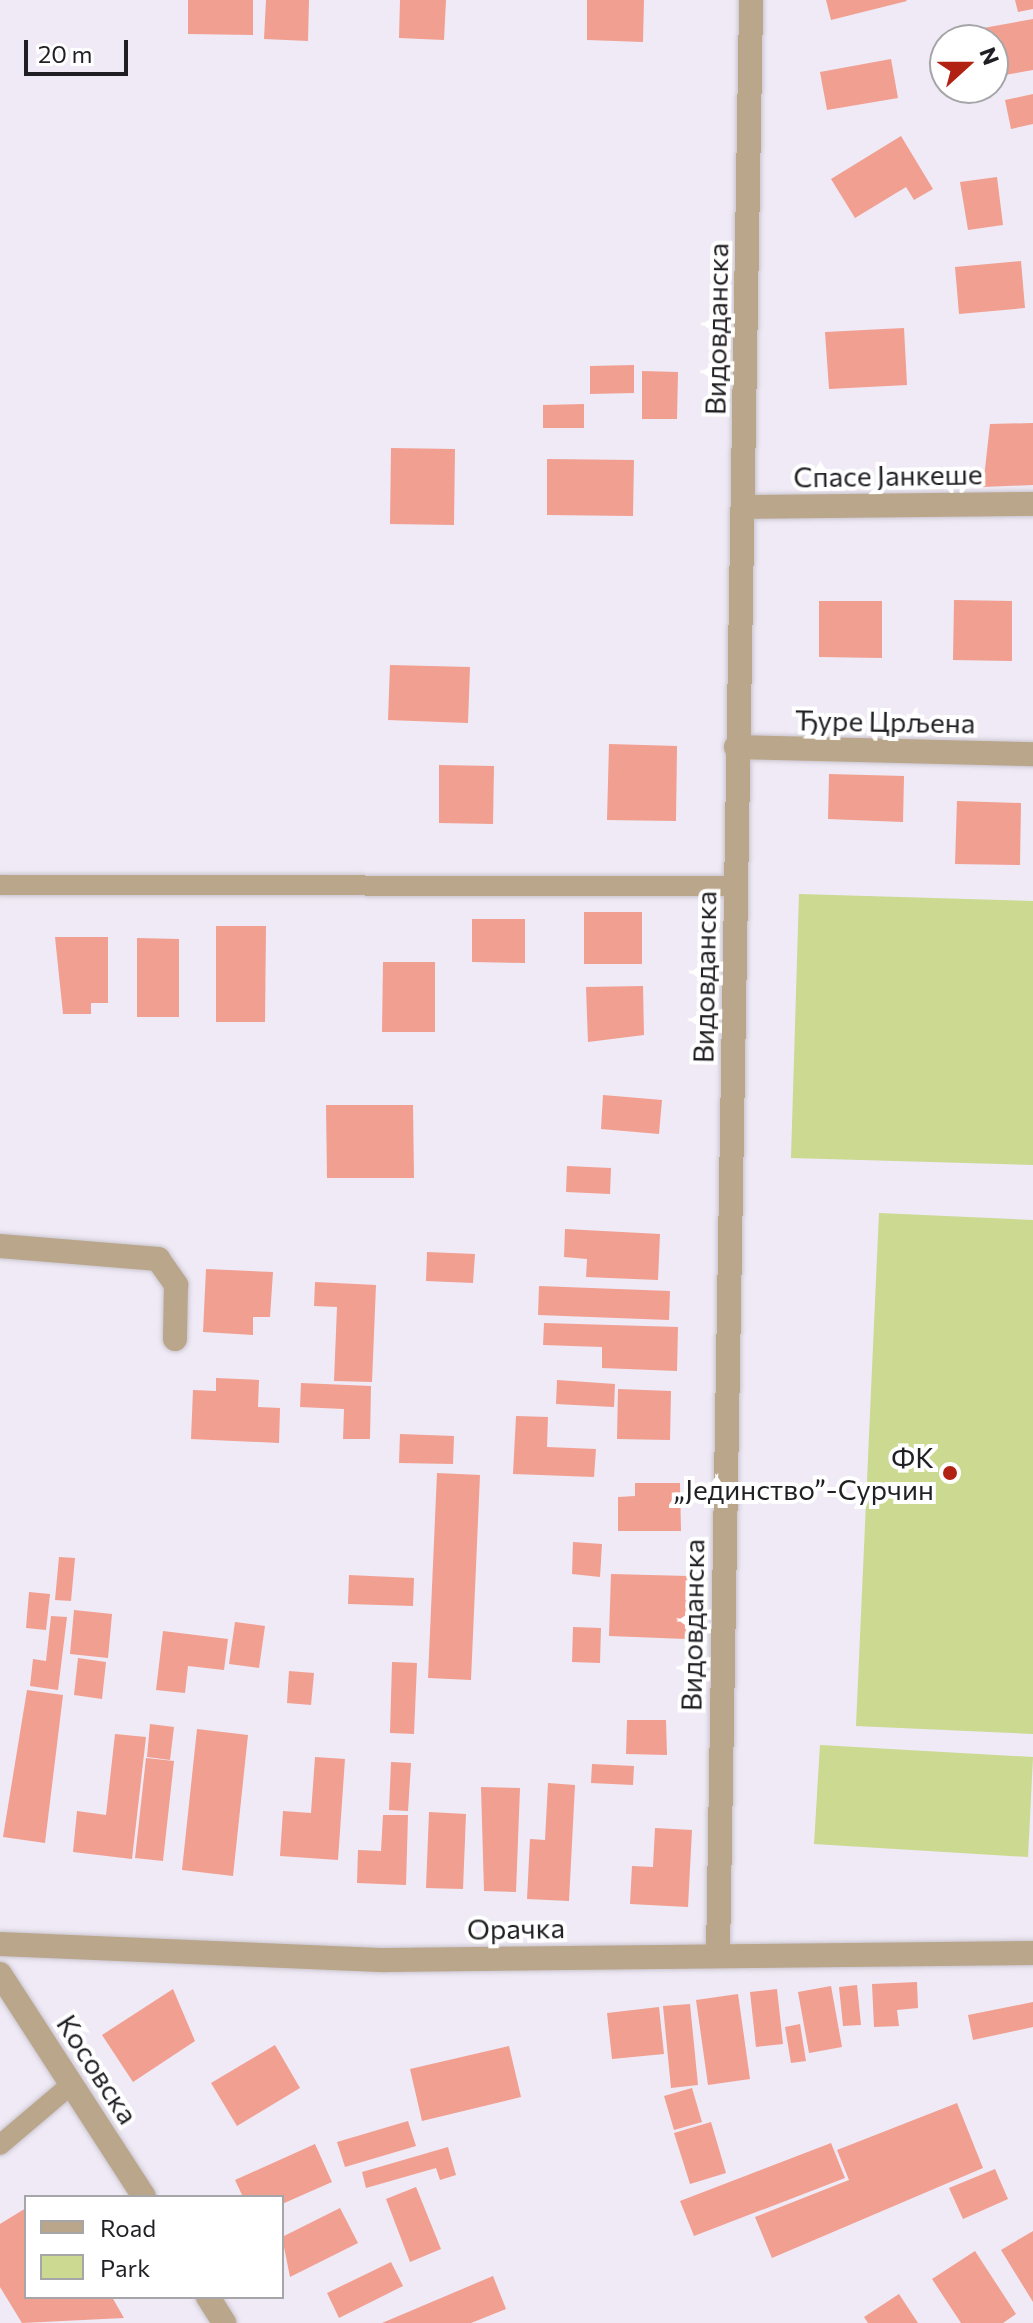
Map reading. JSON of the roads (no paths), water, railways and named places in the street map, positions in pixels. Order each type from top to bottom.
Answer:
[{"type":"street","name":"Видовданска","points":[[718,1955],[751,0]]},
{"type":"street","name":"Спасе Јанкеше","points":[[743,507],[1033,504]]},
{"type":"street","name":"Ђуре Црљена","points":[[736,747],[1033,754]]},
{"type":"street","points":[[0,1246],[158,1259],[176,1285],[175,1339]]},
{"type":"street","name":"Орачка","points":[[0,1944],[386,1960],[1033,1953]]},
{"type":"street","name":"Косовска","points":[[0,1974],[143,2195]]},
{"type":"street","points":[[209,2299],[224,2323]]},
{"type":"lane","points":[[0,885],[736,886]]},
{"type":"lane","points":[[0,2145],[72,2084]]},
{"type":"place","name":"ФК „Јединство”-Сурчин","points":[[950,1473]]}]
